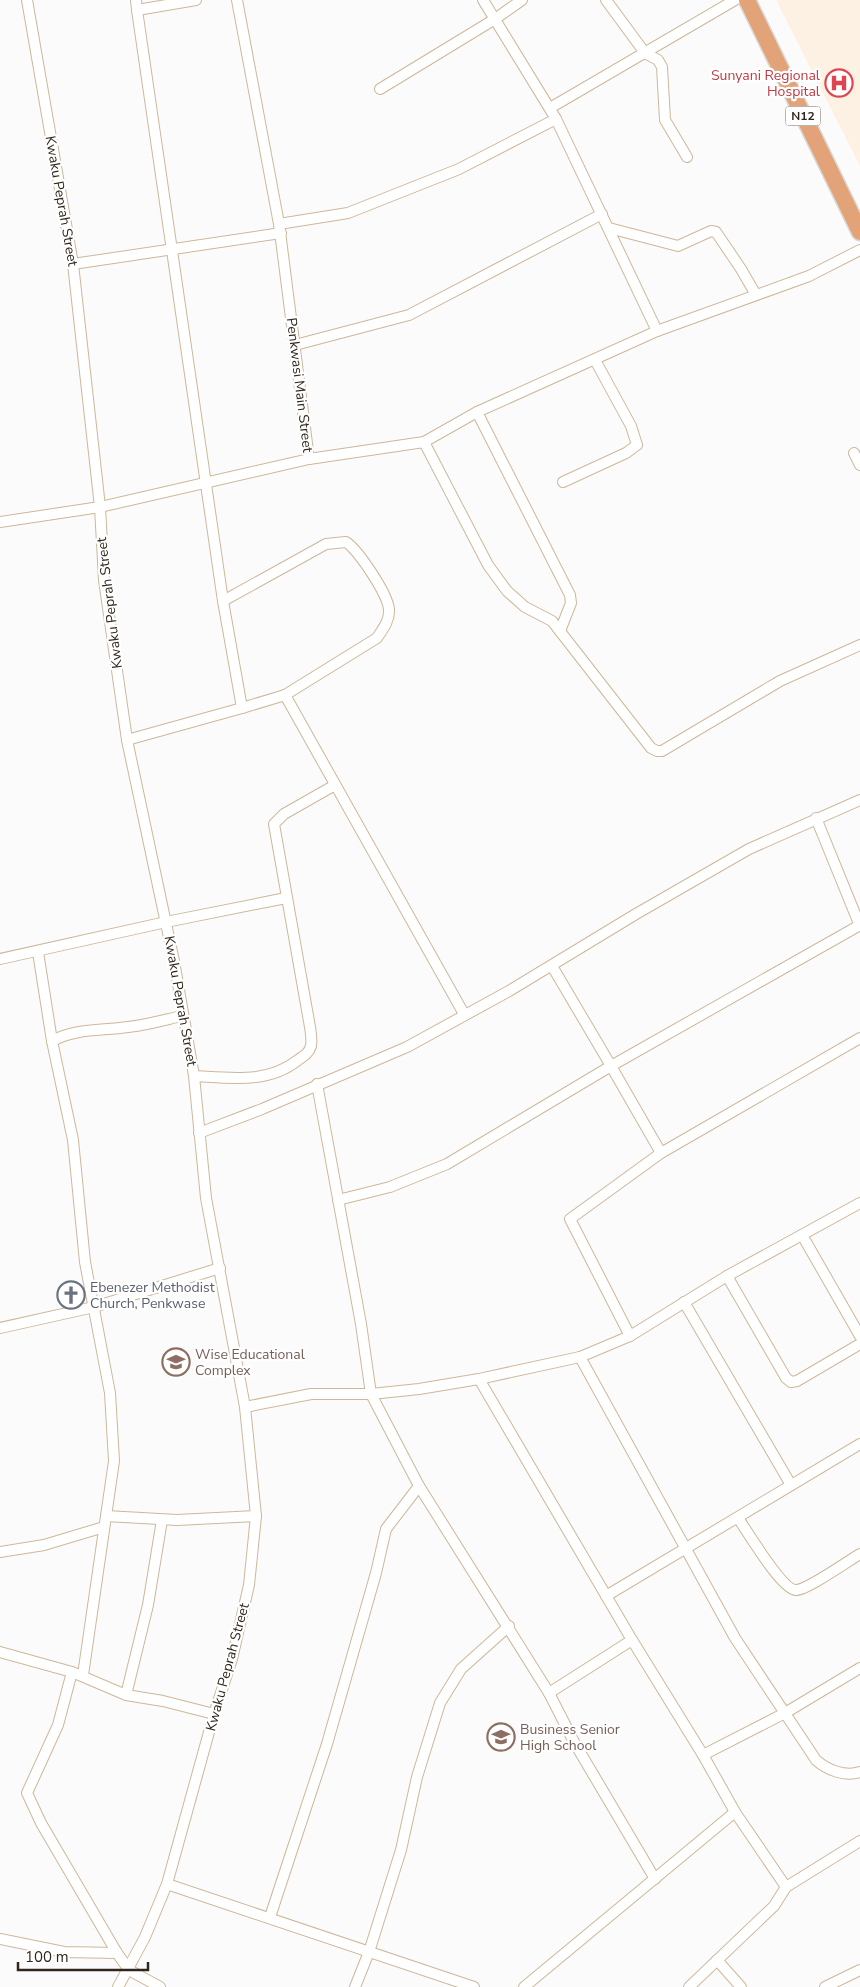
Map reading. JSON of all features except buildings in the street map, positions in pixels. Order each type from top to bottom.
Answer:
[{"type":"highway","name":"N12","points":[[747,0],[860,232]]},
{"type":"street","name":"Kwaku Peprah Street","points":[[27,0],[73,264],[100,507],[104,580],[127,740],[166,922],[194,1076],[206,1198],[245,1407],[256,1516],[249,1586],[232,1659],[214,1714],[167,1884],[129,1970],[118,1987]]},
{"type":"street","points":[[196,0],[136,5],[223,601],[242,708]]},
{"type":"street","points":[[483,0],[556,119],[658,331]]},
{"type":"street","points":[[380,89],[495,19],[522,0]]},
{"type":"street","points":[[606,0],[645,53],[658,60],[662,67],[665,120],[687,157]]},
{"type":"street","points":[[550,108],[735,0]]},
{"type":"street","name":"Penkwasi Main Street","points":[[0,522],[100,507],[309,459],[280,228],[241,1]]},
{"type":"street","points":[[73,264],[172,250],[348,213],[459,169],[556,119]]},
{"type":"street","points":[[295,345],[409,315],[602,214]]},
{"type":"street","points":[[609,228],[678,246],[711,231],[716,232],[742,268],[756,295]]},
{"type":"street","points":[[309,459],[424,442],[477,412],[658,331],[809,276],[860,250]]},
{"type":"street","points":[[563,482],[626,453],[637,445],[630,426],[596,360]]},
{"type":"street","points":[[477,412],[570,595],[571,603],[560,631]]},
{"type":"street","points":[[424,442],[493,571],[507,591],[525,607],[552,621],[651,748],[657,751],[662,751],[780,681],[860,645]]},
{"type":"street","points":[[854,453],[860,465]]},
{"type":"street","points":[[127,740],[284,695],[377,638],[386,624],[389,609],[365,565],[353,547],[346,542],[326,544],[223,601]]},
{"type":"street","points":[[284,695],[464,1014]]},
{"type":"street","points":[[194,1076],[266,1077],[295,1063],[308,1052],[311,1045],[310,1027],[274,824],[284,814],[335,784]]},
{"type":"street","points":[[199,1132],[262,1109],[407,1047],[552,966],[749,849],[860,800]]},
{"type":"street","points":[[338,1200],[390,1187],[447,1164],[611,1066],[860,925],[816,818]]},
{"type":"street","points":[[0,959],[166,922],[286,898]]},
{"type":"street","points":[[38,952],[52,1042],[73,1140],[85,1262],[110,1393],[114,1461],[83,1676]]},
{"type":"street","points":[[552,966],[661,1153]]},
{"type":"street","points":[[52,1042],[65,1034],[84,1030],[130,1027],[182,1016]]},
{"type":"street","points":[[630,1336],[570,1219],[661,1153],[860,1038]]},
{"type":"street","points":[[317,1084],[371,1394],[420,1486],[509,1626],[549,1693],[574,1742],[655,1879]]},
{"type":"street","points":[[245,1407],[311,1394],[371,1394],[479,1379],[580,1357],[630,1336],[727,1276],[860,1203]]},
{"type":"street","points":[[802,1235],[860,1336]]},
{"type":"street","points":[[0,1328],[94,1307],[220,1268]]},
{"type":"street","points":[[727,1276],[790,1382],[796,1381],[860,1344]]},
{"type":"street","points":[[684,1302],[791,1485]]},
{"type":"street","points":[[580,1357],[736,1638],[785,1712],[821,1765],[842,1773],[860,1772]]},
{"type":"street","points":[[479,1379],[735,1812],[786,1887]]},
{"type":"street","points":[[606,1596],[860,1444]]},
{"type":"street","points":[[270,1917],[327,1744],[376,1574],[386,1529],[420,1486]]},
{"type":"street","points":[[0,1552],[44,1544],[105,1521],[256,1516]]},
{"type":"street","points":[[738,1518],[780,1578],[792,1589],[798,1590],[807,1586],[860,1554]]},
{"type":"street","points":[[126,1694],[148,1605],[162,1520]]},
{"type":"street","points":[[355,1987],[369,1952],[401,1850],[416,1777],[440,1703],[461,1669],[509,1626]]},
{"type":"street","points":[[549,1693],[632,1640]]},
{"type":"street","points":[[0,1652],[72,1672],[126,1694],[214,1714]]},
{"type":"street","points":[[703,1755],[785,1712],[860,1668]]},
{"type":"street","points":[[72,1672],[58,1725],[27,1793],[41,1824],[117,1953],[129,1970],[160,1987]]},
{"type":"street","points":[[524,1987],[735,1812]]},
{"type":"street","points":[[689,1987],[774,1906],[786,1887],[860,1841]]},
{"type":"street","points":[[167,1884],[474,1987]]},
{"type":"street","points":[[0,1940],[64,1952],[117,1953]]},
{"type":"street","points":[[717,1960],[741,1987]]},
{"type":"street","points":[[825,1987],[860,1970]]},
{"type":"shaded area","name":"Sunyani Regional Hospital","points":[[776,0],[860,0],[860,166]]},
{"type":"place","name":"Sunyani Regional Hospital","points":[[839,83]]},
{"type":"place","name":"Ebenezer Methodist Church, Penkwase","points":[[71,1295]]},
{"type":"place","name":"Wise Educational Complex","points":[[176,1362]]},
{"type":"place","name":"Business Senior High School","points":[[501,1737]]}]
